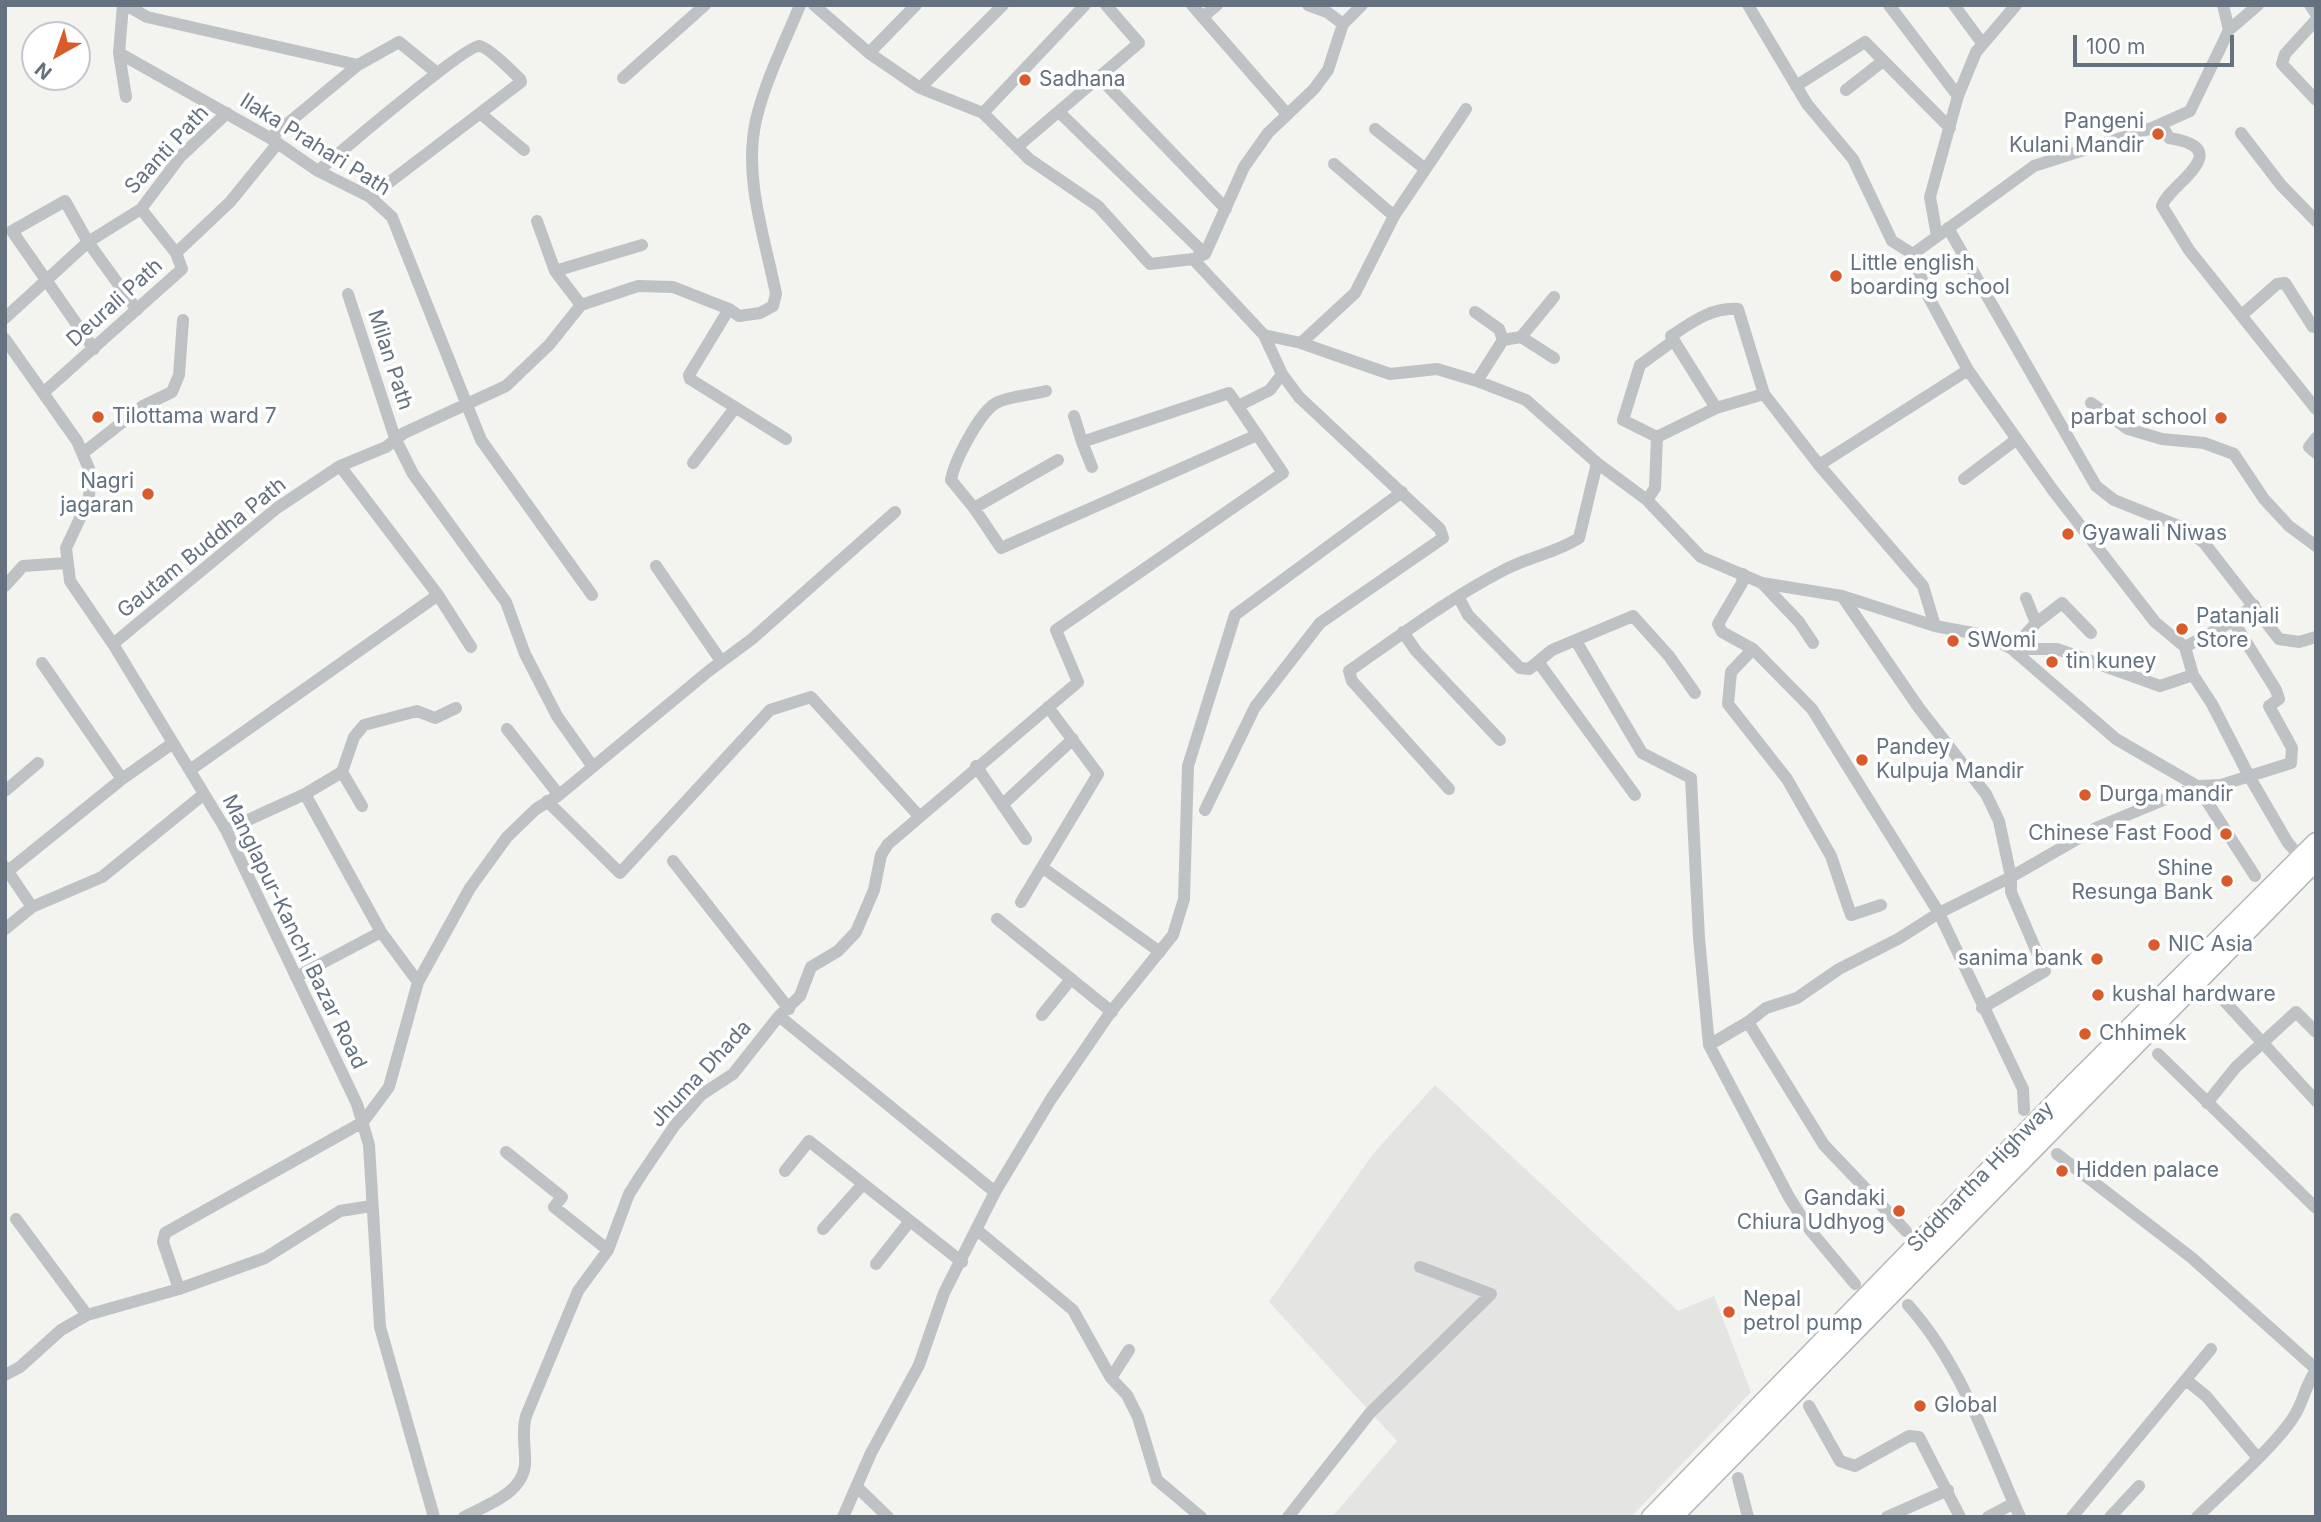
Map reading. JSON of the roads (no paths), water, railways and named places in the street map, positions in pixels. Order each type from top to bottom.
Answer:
[{"type":"highway","name":"Siddhartha Highway","points":[[1673,1517],[2310,865],[2316,842]]},
{"type":"highway","name":"Siddhartha Highway","points":[[1651,1517],[2062,1095],[2310,865]]},
{"type":"street","points":[[126,97],[119,53],[124,5],[146,18],[358,65]]},
{"type":"street","points":[[623,78],[705,5]]},
{"type":"street","points":[[537,221],[555,271],[580,305],[638,286],[673,287],[729,309],[738,316],[760,313],[773,306],[776,294],[758,217],[754,179],[756,121],[800,5]]},
{"type":"street","points":[[814,5],[869,53],[920,88],[984,113],[1029,159],[1098,206],[1150,264],[1199,257]]},
{"type":"street","points":[[869,53],[916,5]]},
{"type":"street","points":[[920,88],[1003,5]]},
{"type":"street","points":[[984,113],[1085,5]]},
{"type":"street","points":[[1017,147],[1139,43],[1106,5]]},
{"type":"street","points":[[1192,5],[1287,114]]},
{"type":"street","points":[[1203,17],[1217,5]]},
{"type":"street","points":[[1308,5],[1328,12],[1343,24]]},
{"type":"street","points":[[1199,257],[1226,209],[1244,167],[1268,133],[1314,89],[1328,70],[1343,24],[1362,5]]},
{"type":"street","points":[[1748,5],[1807,104],[1853,159],[1892,241],[1913,254],[1927,294],[1968,370],[2155,622],[2185,647],[2193,675],[2212,704],[2249,776],[2310,865]]},
{"type":"street","points":[[1889,5],[1958,96]]},
{"type":"street","points":[[1954,5],[1982,43]]},
{"type":"street","points":[[1937,236],[1930,197],[1958,96],[1982,43],[2016,5]]},
{"type":"street","points":[[2222,5],[2229,30]]},
{"type":"street","points":[[1913,254],[2034,166],[2162,125],[2190,111],[2229,30],[2258,5]]},
{"type":"street","points":[[2311,5],[2316,14]]},
{"type":"street","points":[[2316,20],[2286,54],[2282,64],[2316,100]]},
{"type":"street","name":"Deurali Path","points":[[43,393],[181,269],[176,253],[230,202],[274,140],[358,65],[399,42],[437,74]]},
{"type":"street","points":[[1796,86],[1865,42],[1950,128]]},
{"type":"street","points":[[318,171],[437,74],[479,46],[520,79],[521,82],[481,114],[370,197]]},
{"type":"street","name":"Ilaka Prahari Path","points":[[119,53],[274,140],[318,171],[370,197],[392,217],[481,440],[592,595]]},
{"type":"street","points":[[1846,90],[1883,61]]},
{"type":"street","points":[[1098,77],[1226,209]]},
{"type":"street","points":[[1301,343],[1355,293],[1394,216],[1465,109]]},
{"type":"street","points":[[1059,112],[1199,257],[1264,335],[1282,374],[1299,397],[1440,529],[1443,538],[1320,623],[1255,706],[1205,810]]},
{"type":"street","name":"Saanti Path","points":[[5,318],[88,242],[141,209],[181,156],[227,113]]},
{"type":"street","points":[[481,114],[524,150]]},
{"type":"street","points":[[2162,125],[2169,138],[2187,141],[2194,146],[2198,164],[2165,198],[2162,206],[2189,250],[2243,314],[2316,409]]},
{"type":"street","points":[[1375,129],[1424,168]]},
{"type":"street","points":[[2241,133],[2281,185],[2316,221]]},
{"type":"street","points":[[1334,164],[1394,216]]},
{"type":"street","points":[[94,349],[12,231],[65,201],[88,242],[137,310]]},
{"type":"street","points":[[141,209],[176,253]]},
{"type":"street","points":[[1948,228],[2096,486],[2114,500],[2189,530],[2205,544],[2279,639],[2299,642],[2316,637]]},
{"type":"street","points":[[555,271],[642,245]]},
{"type":"street","points":[[2243,314],[2277,284],[2285,283],[2313,327]]},
{"type":"street","name":"Milan Path","points":[[348,294],[395,438],[413,474],[506,602],[525,654],[556,716],[593,767]]},
{"type":"street","points":[[1477,381],[1503,340],[1521,337],[1554,297]]},
{"type":"street","name":"Gautam Buddha Path","points":[[113,644],[277,508],[340,466],[386,447],[395,438],[506,386],[549,345],[580,305]]},
{"type":"street","points":[[1716,408],[1671,336],[1702,316],[1727,308],[1738,309],[1764,394],[1819,465],[1923,586],[1935,626]]},
{"type":"street","points":[[729,309],[689,375],[692,381],[786,439]]},
{"type":"street","points":[[1475,312],[1499,329],[1503,340]]},
{"type":"street","points":[[83,453],[143,406],[172,392],[179,375],[183,320]]},
{"type":"street","points":[[1264,335],[1301,343],[1390,374],[1437,369],[1526,400],[1597,463],[1647,500],[1701,557],[1762,583],[1842,596],[1935,626],[1989,636],[2012,649],[2116,738],[2197,786],[2255,876]]},
{"type":"street","points":[[1521,337],[1555,358]]},
{"type":"street","points":[[5,339],[83,453],[90,471],[90,491],[66,548],[66,563],[23,566],[5,586]]},
{"type":"street","points":[[1657,436],[1623,420],[1640,365],[1673,341]]},
{"type":"street","points":[[1819,465],[1968,370]]},
{"type":"street","points":[[1238,406],[1270,390],[1282,374]]},
{"type":"street","points":[[1046,391],[996,403],[981,419],[953,466],[951,480],[1001,548],[1257,435],[1229,393],[1082,442]]},
{"type":"street","points":[[1657,436],[1716,408],[1764,394]]},
{"type":"street","points":[[2091,403],[2128,429],[2162,439],[2204,443],[2234,453],[2264,499],[2289,526],[2316,546]]},
{"type":"street","points":[[693,463],[734,408]]},
{"type":"street","points":[[1074,416],[1091,467]]},
{"type":"street","name":"Jhuma Dhada","points":[[464,1517],[511,1491],[519,1482],[524,1465],[522,1433],[526,1416],[578,1291],[608,1250],[629,1194],[675,1125],[701,1095],[733,1074],[800,996],[811,967],[838,951],[856,932],[874,890],[881,855],[888,844],[976,766],[1078,682],[1056,630],[1283,473],[1257,435]]},
{"type":"street","points":[[1647,500],[1655,488],[1657,436]]},
{"type":"street","points":[[2316,438],[2309,447],[2316,453]]},
{"type":"street","points":[[1964,479],[2017,439]]},
{"type":"street","points":[[974,508],[1058,460]]},
{"type":"street","points":[[1450,789],[1352,681],[1349,671],[1403,632],[1505,569],[1567,546],[1579,538],[1597,463]]},
{"type":"street","points":[[340,466],[438,595],[471,647]]},
{"type":"street","points":[[843,1517],[919,1364],[944,1293],[995,1192],[1051,1099],[1112,1012],[1173,935],[1184,899],[1188,766],[1235,615],[1402,492]]},
{"type":"street","points":[[179,1289],[163,1242],[165,1233],[363,1122],[389,1087],[418,982],[484,868],[507,837],[547,801],[559,795],[721,661],[752,639],[895,512]]},
{"type":"street","name":"Manglapur-Kanchi Bazar Road","points":[[66,563],[76,595],[113,644],[226,830],[363,1122],[369,1145],[380,1327],[434,1517]]},
{"type":"street","points":[[656,566],[721,661]]},
{"type":"street","points":[[1743,574],[1742,583],[1718,624],[1723,632],[1753,649],[1812,709],[1939,913],[2023,1089],[2024,1110]]},
{"type":"street","points":[[1762,583],[1799,622],[1812,643]]},
{"type":"street","points":[[190,770],[438,595]]},
{"type":"street","points":[[1842,596],[1919,708],[1986,794],[1998,821],[2011,877],[2011,892],[2046,971],[1983,1008]]},
{"type":"street","points":[[2026,597],[2036,623]]},
{"type":"street","points":[[1459,598],[1468,615],[1515,667],[1530,669],[1552,650],[1633,616],[1669,656],[1695,693]]},
{"type":"street","points":[[2012,649],[2036,623],[2062,603],[2091,633]]},
{"type":"street","points":[[2185,647],[2233,621],[2254,605]]},
{"type":"street","points":[[1709,1045],[1766,1008],[1797,998],[1839,969],[2098,827],[2197,786],[2221,785],[2291,763],[2293,755],[2269,706],[2280,699],[2233,621]]},
{"type":"street","points":[[1403,632],[1416,651],[1500,740]]},
{"type":"street","points":[[1576,641],[1642,753],[1691,778],[1699,938],[1709,1045],[1789,1198],[1810,1230],[1855,1284]]},
{"type":"street","points":[[1753,649],[1731,672],[1728,704],[1787,779],[1831,856],[1851,915],[1881,905]]},
{"type":"street","points":[[2012,649],[2057,649],[2160,686],[2193,675]]},
{"type":"street","points":[[41,663],[122,779]]},
{"type":"street","points":[[1539,663],[1635,794]]},
{"type":"street","points":[[547,801],[620,873],[770,710],[811,697],[919,816]]},
{"type":"street","points":[[1021,902],[1098,774],[1048,707]]},
{"type":"street","points":[[226,830],[305,794],[342,772],[354,737],[364,725],[417,711],[435,718],[456,709]]},
{"type":"street","points":[[507,729],[559,795]]},
{"type":"street","points":[[1002,805],[1073,739]]},
{"type":"street","points":[[32,907],[7,869],[122,779],[173,743]]},
{"type":"street","points":[[5,792],[38,763]]},
{"type":"street","points":[[976,766],[1026,839]]},
{"type":"street","points":[[342,772],[362,806]]},
{"type":"street","points":[[5,929],[32,907],[102,877],[204,794]]},
{"type":"street","points":[[305,794],[381,932],[418,982]]},
{"type":"street","points":[[673,862],[784,1012],[995,1192]]},
{"type":"street","points":[[1043,868],[1160,952]]},
{"type":"street","points":[[997,919],[1112,1012]]},
{"type":"street","points":[[296,978],[381,932]]},
{"type":"street","points":[[1042,1015],[1071,979]]},
{"type":"street","points":[[2217,993],[2316,1101]]},
{"type":"street","points":[[2207,1103],[2235,1067],[2296,1012],[2316,1032]]},
{"type":"street","points":[[1748,1022],[1824,1145],[1906,1230]]},
{"type":"street","points":[[2158,1054],[2271,1161],[2316,1208]]},
{"type":"street","points":[[785,1171],[809,1141],[962,1262]]},
{"type":"street","points":[[506,1152],[562,1197],[554,1207],[608,1250]]},
{"type":"street","points":[[2057,1154],[2192,1258],[2316,1369],[2303,1391],[2298,1409],[2257,1457],[2197,1517]]},
{"type":"street","points":[[823,1229],[863,1184]]},
{"type":"street","points":[[5,1375],[20,1367],[61,1330],[87,1315],[179,1289],[265,1258],[340,1211],[371,1206]]},
{"type":"street","points":[[16,1219],[87,1315]]},
{"type":"street","points":[[876,1264],[910,1221]]},
{"type":"street","points":[[977,1230],[1073,1310],[1111,1378],[1128,1395],[1138,1417],[1157,1480],[1201,1517]]},
{"type":"street","points":[[1289,1517],[1370,1413],[1491,1294],[1420,1267]]},
{"type":"street","points":[[1908,1306],[1942,1350],[1963,1387],[2020,1517]]},
{"type":"street","points":[[2072,1517],[2211,1349]]},
{"type":"street","points":[[1111,1378],[1129,1350]]},
{"type":"street","points":[[2186,1380],[2206,1396],[2257,1457]]},
{"type":"street","points":[[1809,1406],[1840,1461],[1847,1465],[1855,1466],[1915,1435],[1925,1443],[1960,1517]]},
{"type":"street","points":[[1738,1478],[1748,1517]]},
{"type":"street","points":[[2110,1517],[2139,1486]]},
{"type":"street","points":[[857,1487],[888,1517]]},
{"type":"street","points":[[1887,1517],[1948,1490]]},
{"type":"street","points":[[1988,1517],[2014,1503]]},
{"type":"place","name":"Sadhana","points":[[1025,80]]},
{"type":"place","name":"Pangeni Kulani Mandir","points":[[2158,134]]},
{"type":"place","name":"Little english boarding school","points":[[1836,276]]},
{"type":"place","name":"Tilottama ward 7","points":[[98,417]]},
{"type":"place","name":"parbat school","points":[[2221,418]]},
{"type":"place","name":"Nagri jagaran","points":[[148,494]]},
{"type":"place","name":"Gyawali Niwas","points":[[2068,534]]},
{"type":"place","name":"Patanjali Store","points":[[2182,629]]},
{"type":"place","name":"SWomi","points":[[1953,641]]},
{"type":"place","name":"tin kuney","points":[[2052,662]]},
{"type":"place","name":"Pandey Kulpuja Mandir","points":[[1862,760]]},
{"type":"place","name":"Durga mandir","points":[[2085,795]]},
{"type":"place","name":"Chinese Fast Food","points":[[2226,834]]},
{"type":"place","name":"Shine Resunga Bank","points":[[2227,881]]},
{"type":"place","name":"NIC Asia","points":[[2154,945]]},
{"type":"place","name":"sanima bank","points":[[2097,959]]},
{"type":"place","name":"kushal hardware","points":[[2098,995]]},
{"type":"place","name":"Chhimek","points":[[2085,1034]]},
{"type":"place","name":"Hidden palace","points":[[2062,1171]]},
{"type":"place","name":"Gandaki Chiura Udhyog","points":[[1899,1211]]},
{"type":"place","name":"Nepal petrol pump","points":[[1729,1312]]},
{"type":"place","name":"Global","points":[[1920,1406]]}]
